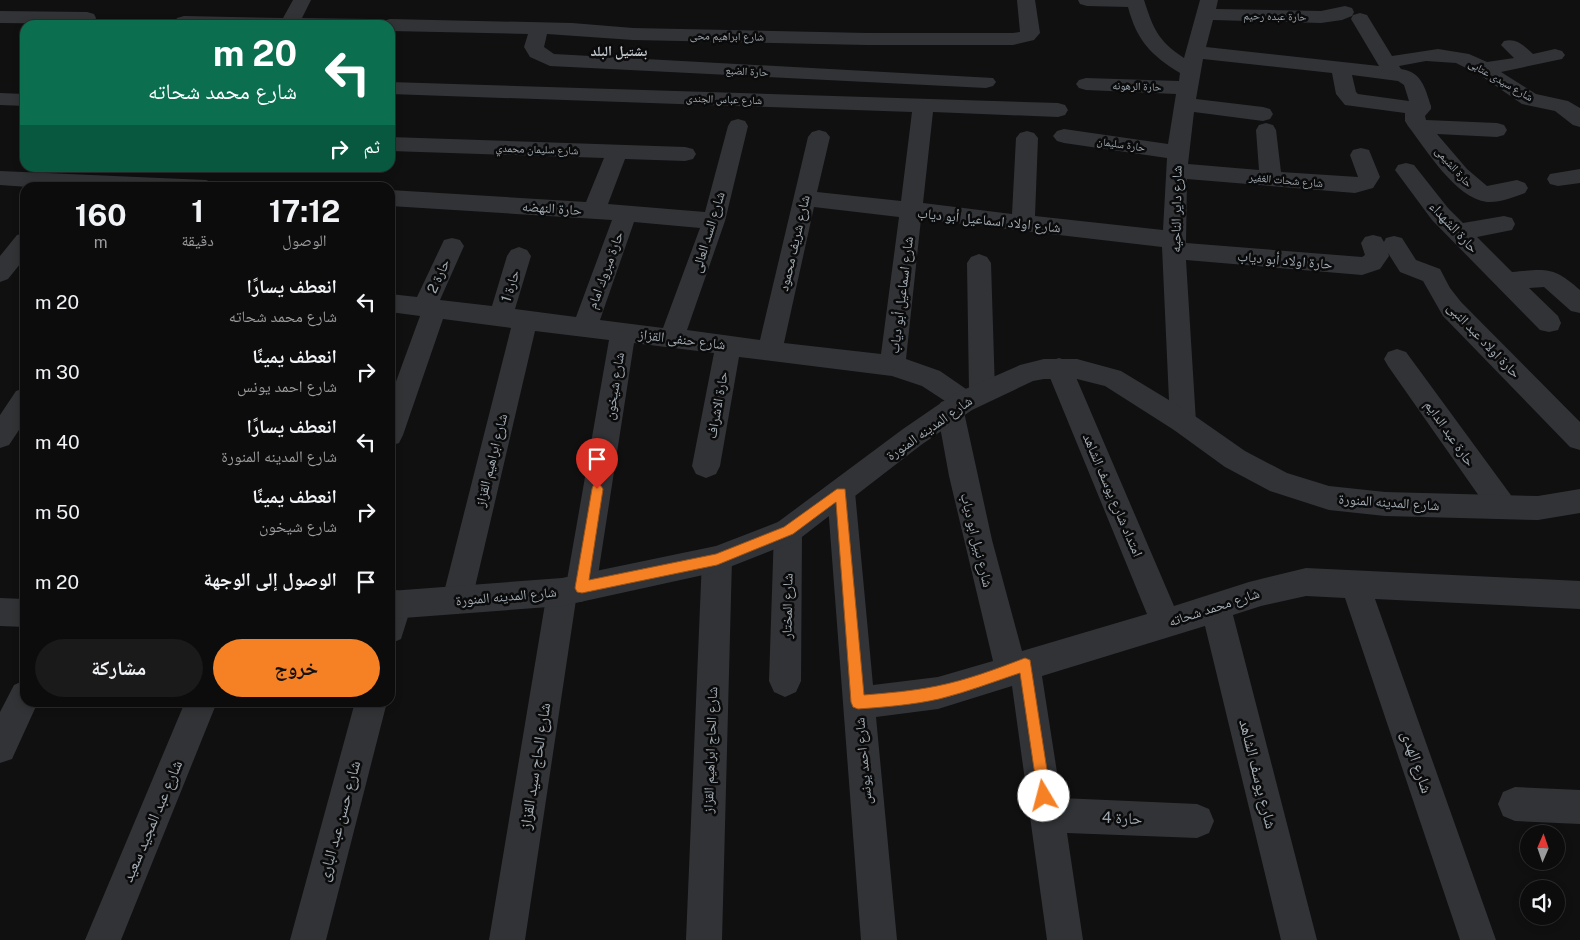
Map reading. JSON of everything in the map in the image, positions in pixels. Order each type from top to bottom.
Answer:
[{"type":"street","points":[[291,20],[302,0]]},
{"type":"street","name":"شارع ابراهيم محى","points":[[395,25],[539,28],[633,34],[867,39],[1013,39],[1027,36],[1030,33],[1026,0]]},
{"type":"street","points":[[1088,0],[1135,1],[1144,31],[1150,41],[1190,79],[1265,122],[1271,178]]},
{"type":"street","name":"شارع داير الناحيه","points":[[1183,422],[1174,246],[1177,162],[1190,79],[1207,7]]},
{"type":"street","name":"حارة عبده رحيم","points":[[1207,7],[1321,17],[1352,16]]},
{"type":"street","points":[[0,17],[89,16]]},
{"type":"street","name":"حارة الشيمى","points":[[1352,16],[1395,71],[1413,82],[1420,118],[1455,172],[1474,189],[1487,194],[1517,188]]},
{"type":"street","points":[[187,18],[221,20]]},
{"type":"street","name":"حارة الضبع","points":[[539,28],[534,47],[537,53],[550,60],[986,82]]},
{"type":"street","points":[[1511,45],[1529,61]]},
{"type":"street","name":"شارع سيدى عتابى","points":[[1190,79],[1341,69],[1395,71],[1426,54],[1443,54],[1462,58],[1484,69],[1525,97],[1538,102],[1566,106],[1578,115]]},
{"type":"street","points":[[1484,69],[1555,55]]},
{"type":"street","points":[[1341,69],[1346,94],[1352,100],[1420,118],[1497,130]]},
{"type":"street","name":"حارة الرهونه","points":[[1086,84],[1190,79]]},
{"type":"street","name":"شارع عباس الجندى","points":[[395,88],[1058,110]]},
{"type":"street","points":[[0,99],[20,99]]},
{"type":"street","name":"شارع اسماعيل أبو دياب","points":[[892,366],[922,106]]},
{"type":"street","name":"شارع السد العالى","points":[[672,338],[714,220],[738,126]]},
{"type":"street","name":"حارة سليمان","points":[[1064,136],[1177,162]]},
{"type":"street","name":"شارع شريف محمود","points":[[770,349],[819,137]]},
{"type":"street","points":[[1023,223],[1027,138]]},
{"type":"street","name":"شارع سليمان محمدي","points":[[395,144],[685,154]]},
{"type":"street","points":[[594,211],[617,152]]},
{"type":"street","name":"شارع شحات الغفير","points":[[1177,162],[1271,178],[1355,185],[1365,183],[1369,177],[1361,155]]},
{"type":"street","name":"حارة الشهداء","points":[[1406,170],[1434,207],[1457,232],[1549,323]]},
{"type":"street","points":[[1558,180],[1580,176]]},
{"type":"street","points":[[0,178],[71,178],[125,182]]},
{"type":"street","name":"حارة النهضه","points":[[395,198],[714,220]]},
{"type":"street","name":"شارع اولاد اسماعيل أبو دياب","points":[[805,198],[1023,223],[1174,246]]},
{"type":"street","name":"حارة مبروك امام","points":[[585,327],[626,213]]},
{"type":"street","points":[[1457,232],[1504,224]]},
{"type":"street","name":"حارة اولاد أبو دياب","points":[[1174,246],[1362,266],[1372,262],[1383,243]]},
{"type":"street","name":"حارة اولاد عبد النبى","points":[[1383,243],[1408,266],[1432,275],[1440,292],[1452,309],[1580,438]]},
{"type":"street","name":"حارة 2","points":[[395,419],[430,307],[452,246]]},
{"type":"street","name":"حارة 1","points":[[513,318],[519,256]]},
{"type":"street","name":"شارع نبيل ابو دياب","points":[[979,263],[965,401],[966,498],[985,574],[1018,667],[1047,815],[1065,940]]},
{"type":"street","points":[[1506,281],[1548,278],[1559,285],[1580,304]]},
{"type":"street","name":"شارع حنفى القزاز","points":[[395,303],[892,366],[916,371],[939,381],[965,401]]},
{"type":"street","name":"شارع ابراهيم القزاز","points":[[457,600],[513,318]]},
{"type":"street","name":"شارع شيخون","points":[[572,590],[623,332]]},
{"type":"street","name":"حارة الاشراف","points":[[706,466],[728,345]]},
{"type":"street","name":"حارة عبد الدايم","points":[[1398,359],[1503,507]]},
{"type":"street","name":"شارع المدينه المنورة","points":[[395,612],[457,600],[572,590],[717,559],[788,531],[965,401],[1029,372],[1059,368],[1094,372],[1112,378],[1183,422],[1235,459],[1280,483],[1329,498],[1385,504],[1538,508],[1578,505]]},
{"type":"street","name":"امتداد شارع يوسف الشاهد","points":[[1059,368],[1166,623]]},
{"type":"street","points":[[0,437],[20,407]]},
{"type":"street","name":"شارع احمد يونس","points":[[841,492],[879,940]]},
{"type":"street","name":"شارع المختار","points":[[785,681],[788,531]]},
{"type":"street","name":"شارع الحاج ابراهيم القزاز","points":[[704,940],[717,559]]},
{"type":"street","name":"شارع محمد شحاته","points":[[858,702],[938,693],[1216,608],[1257,592],[1306,582],[1580,595]]},
{"type":"street","name":"شارع الهدى","points":[[1355,584],[1478,940]]},
{"type":"street","name":"شارع الحاج سيد القزاز","points":[[507,940],[572,590]]},
{"type":"street","name":"شارع يوسف الشاهد","points":[[1216,608],[1299,940]]},
{"type":"street","points":[[0,747],[20,706]]},
{"type":"street","name":"شارع عبد المجيد سعيد","points":[[102,940],[199,707]]},
{"type":"street","name":"شارع حسن عبد البارى","points":[[308,940],[370,707]]},
{"type":"street","points":[[1515,804],[1580,807]]},
{"type":"street","name":"حارة 4","points":[[1047,815],[1197,822]]},
{"type":"district","name":"بشتيل البلد","points":[[619,51]]},
{"type":"route","points":[[597,489],[582,588],[717,559],[788,531],[841,492],[858,702],[938,693],[976,682],[1025,664],[1044,796]]}]
